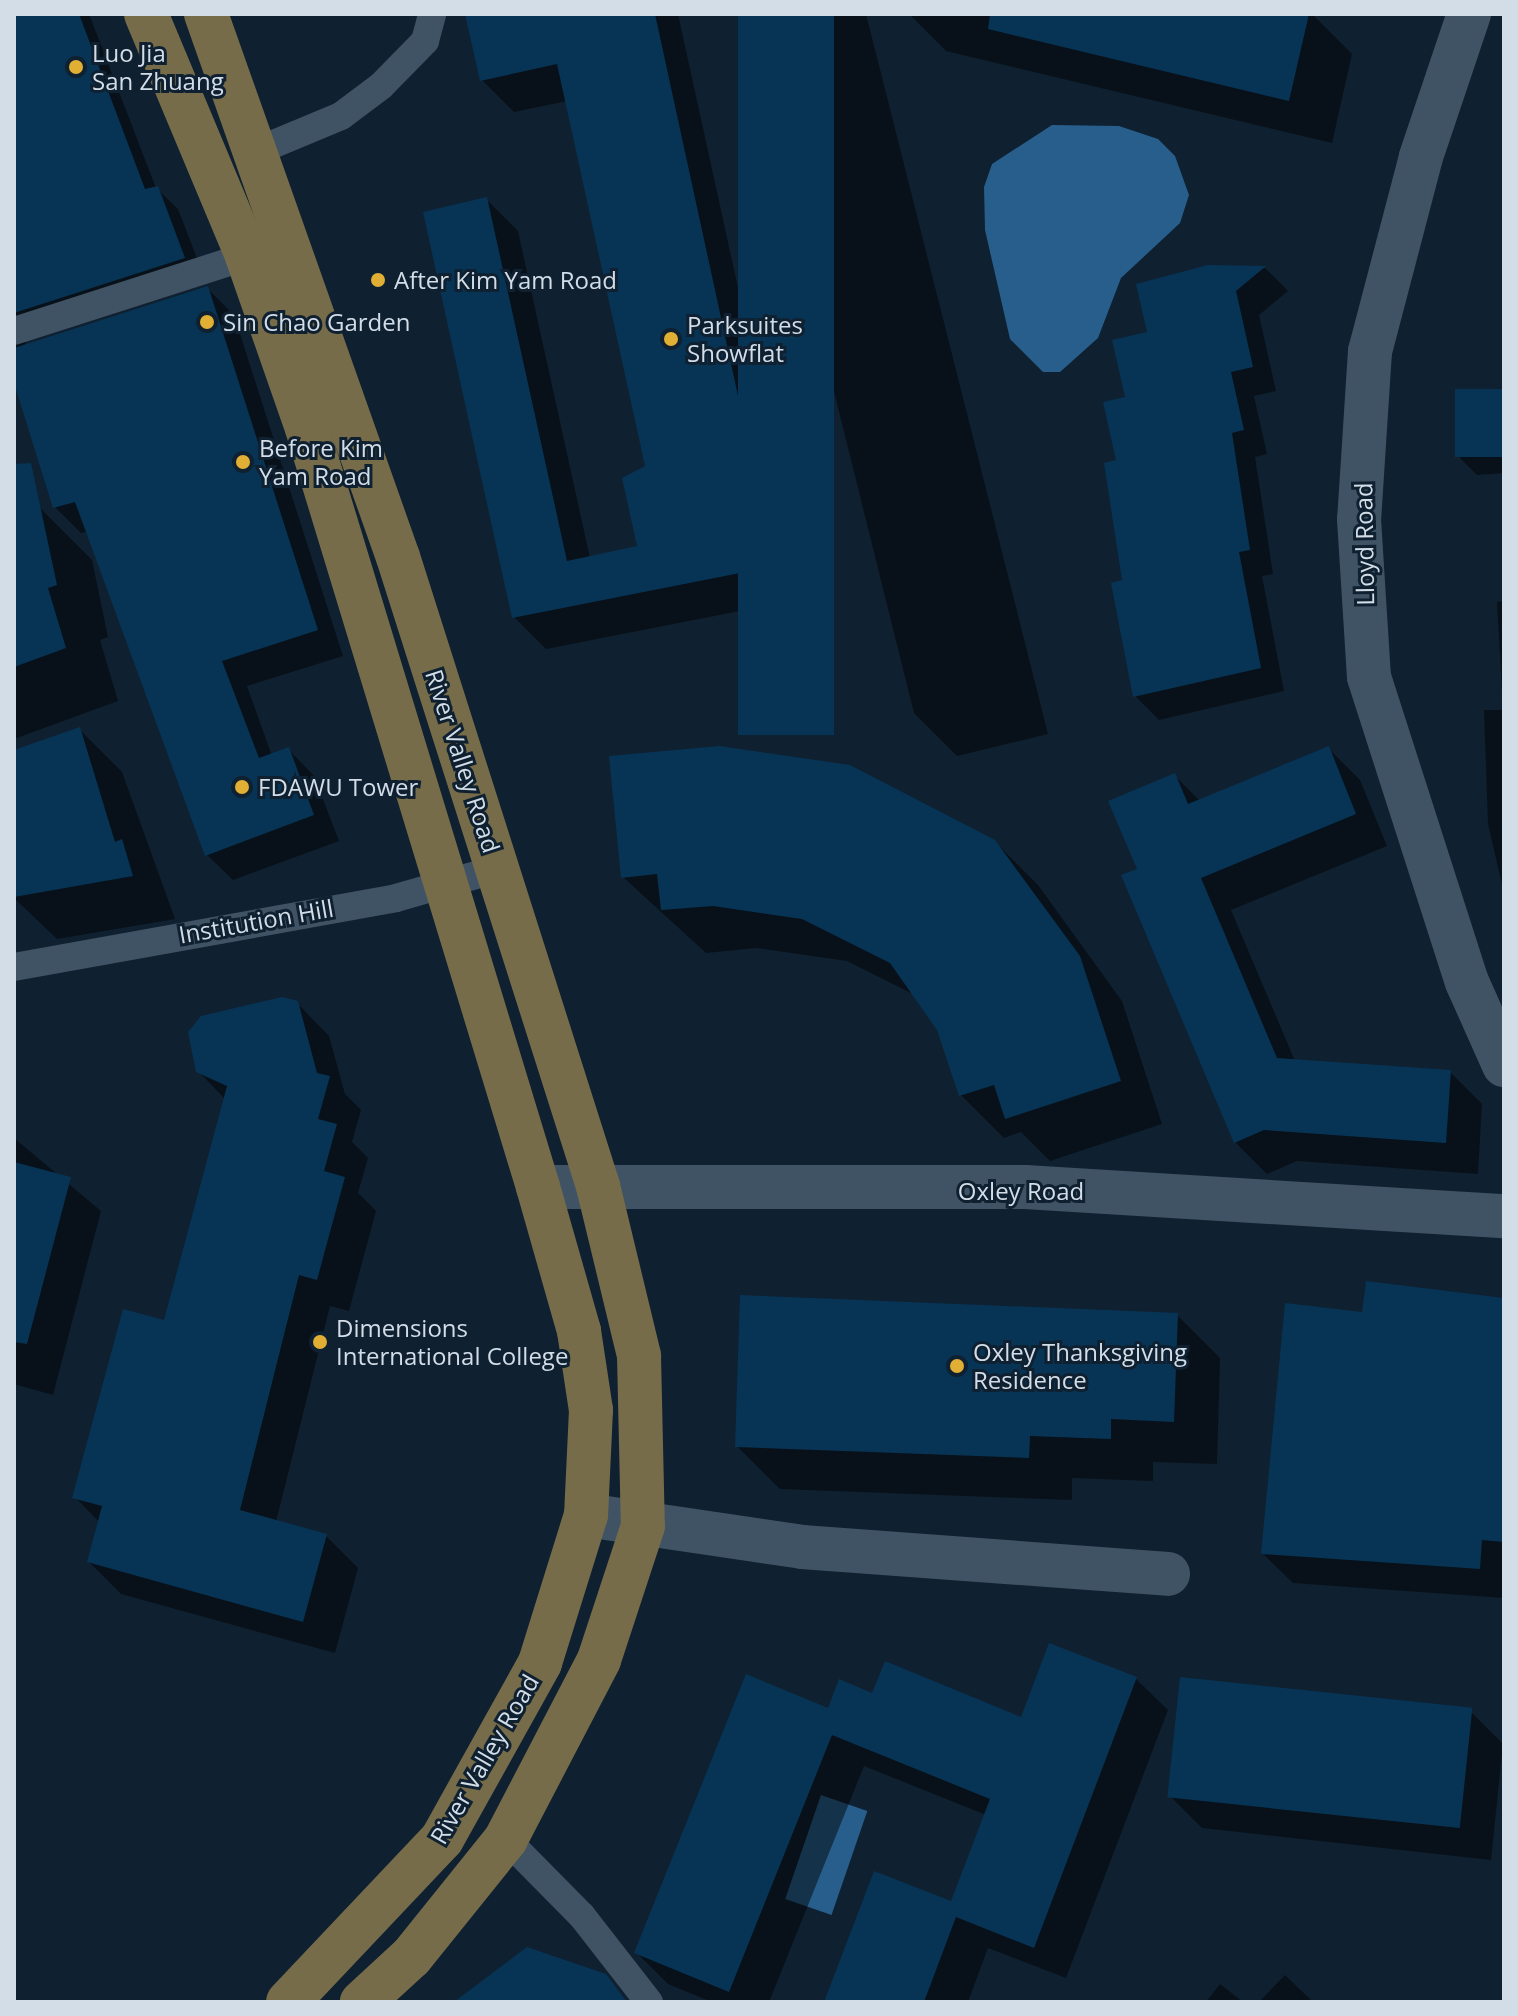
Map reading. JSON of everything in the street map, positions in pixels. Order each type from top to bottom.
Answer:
[{"type":"main road","name":"River Valley Road","points":[[146,14],[247,256],[446,883],[538,1187],[579,1331],[591,1410],[586,1515],[540,1663],[442,1839],[288,2002]]},
{"type":"main road","name":"River Valley Road","points":[[206,14],[257,151],[497,869],[598,1186],[639,1356],[643,1526],[599,1660],[506,1839],[411,1957],[362,2002]]},
{"type":"street","name":"Lloyd Road","points":[[1469,14],[1421,157],[1370,351],[1359,519],[1369,677],[1462,969],[1504,1065]]},
{"type":"street","name":"Oxley Road","points":[[538,1187],[1025,1187],[1504,1216]]},
{"type":"street","points":[[586,1515],[643,1526],[802,1547],[1168,1574]]},
{"type":"lane","points":[[257,151],[341,116],[381,86],[425,41],[432,14]]},
{"type":"lane","points":[[14,331],[247,256]]},
{"type":"lane","name":"Institution Hill","points":[[14,967],[446,883],[497,869]]},
{"type":"lane","points":[[506,1839],[582,1916],[649,2002]]},
{"type":"water","points":[[1052,125],[1119,126],[1158,139],[1175,156],[1189,195],[1180,223],[1121,278],[1098,338],[1060,372],[1043,372],[1010,339],[985,230],[984,187],[992,164]]},
{"type":"water","points":[[821,1795],[867,1811],[832,1915],[785,1899]]},
{"type":"building","points":[[14,14],[79,14],[145,189],[158,186],[185,258],[14,313]]},
{"type":"building","name":"Parksuites Showflat","points":[[465,14],[655,14],[775,566],[512,618],[423,212],[487,197],[567,561],[637,546],[622,478],[645,466],[557,64],[480,81]]},
{"type":"building","points":[[738,14],[834,14],[834,735],[738,735]]},
{"type":"building","points":[[990,14],[1309,14],[1289,101],[988,29]]},
{"type":"building","points":[[1208,265],[1266,266],[1236,291],[1253,367],[1231,372],[1244,430],[1232,433],[1250,550],[1239,552],[1261,668],[1133,697],[1111,583],[1122,580],[1104,463],[1116,460],[1103,402],[1125,397],[1112,340],[1147,332],[1136,284]]},
{"type":"building","points":[[208,286],[318,630],[222,661],[259,758],[289,747],[314,815],[205,856],[75,502],[53,508],[14,383],[14,348]]},
{"type":"building","points":[[1455,389],[1504,389],[1504,457],[1455,457]]},
{"type":"building","points":[[31,463],[57,585],[48,588],[66,648],[14,667],[14,464]]},
{"type":"building","points":[[80,727],[115,842],[122,839],[133,876],[14,897],[14,750]]},
{"type":"building","points":[[719,746],[850,765],[995,840],[1080,956],[1121,1081],[1005,1119],[994,1085],[959,1096],[937,1030],[890,963],[802,919],[713,906],[661,910],[657,874],[621,878],[609,756]]},
{"type":"building","points":[[1329,746],[1356,814],[1201,878],[1277,1058],[1451,1070],[1446,1143],[1264,1130],[1234,1143],[1121,875],[1137,869],[1108,801],[1175,773],[1188,804]]},
{"type":"building","points":[[282,997],[298,1001],[317,1073],[330,1076],[318,1119],[337,1124],[324,1171],[345,1177],[317,1280],[299,1275],[240,1510],[327,1534],[303,1622],[87,1562],[102,1506],[72,1498],[123,1309],[164,1320],[227,1086],[196,1072],[188,1032],[201,1016]]},
{"type":"building","points":[[14,1162],[71,1177],[27,1344],[14,1342]]},
{"type":"building","points":[[1366,1281],[1504,1298],[1504,1542],[1482,1540],[1480,1569],[1261,1554],[1285,1303],[1362,1312]]},
{"type":"building","name":"Oxley Thanksgiving Residence","points":[[740,1295],[1178,1313],[1174,1422],[1111,1419],[1111,1439],[1030,1436],[1029,1458],[735,1447]]},
{"type":"building","points":[[1049,1643],[1137,1677],[1034,1948],[956,1917],[924,2002],[824,2002],[874,1871],[951,1901],[990,1799],[832,1735],[729,1992],[634,1953],[746,1674],[828,1708],[839,1679],[872,1693],[885,1661],[1021,1717]]},
{"type":"building","points":[[1180,1677],[1472,1708],[1460,1828],[1167,1797]]},
{"type":"building","points":[[527,1947],[606,1974],[627,2002],[454,2002]]},
{"type":"place","name":"Luo Jia San Zhuang","points":[[76,67]]},
{"type":"place","name":"After Kim Yam Road","points":[[378,280]]},
{"type":"place","name":"Sin Chao Garden","points":[[207,322]]},
{"type":"place","name":"Parksuites Showflat","points":[[671,339]]},
{"type":"place","name":"Before Kim Yam Road","points":[[243,462]]},
{"type":"place","name":"FDAWU Tower","points":[[242,787]]},
{"type":"place","name":"Dimensions International College","points":[[320,1342]]},
{"type":"place","name":"Oxley Thanksgiving Residence","points":[[957,1366]]}]
